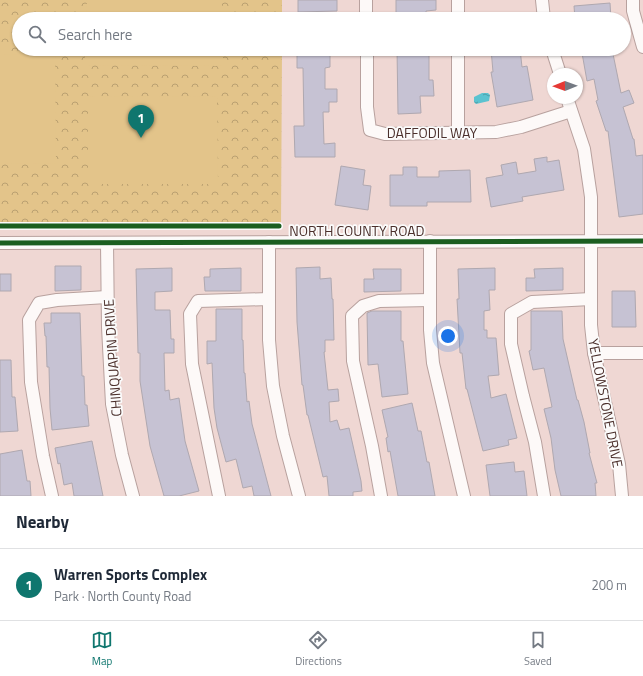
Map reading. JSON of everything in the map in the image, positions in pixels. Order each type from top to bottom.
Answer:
[{"type":"street","points":[[366,0],[366,12]]},
{"type":"street","points":[[458,0],[458,12]]},
{"type":"street","points":[[542,0],[543,12]]},
{"type":"street","points":[[633,0],[633,10],[643,46]]},
{"type":"street","name":"DAFFODIL WAY","points":[[367,56],[370,130],[385,134],[458,134],[496,132],[521,127],[571,111]]},
{"type":"street","points":[[458,56],[458,134]]},
{"type":"street","points":[[554,56],[558,68]]},
{"type":"street","name":"YELLOWSTONE DRIVE","points":[[569,104],[584,149],[591,197],[591,325],[594,353],[619,464],[622,496]]},
{"type":"street","points":[[430,241],[430,330],[433,363],[464,496]]},
{"type":"street","name":"NORTH COUNTY ROAD","points":[[0,243],[643,241]]},
{"type":"street","points":[[269,242],[269,340],[273,386],[283,436],[299,496]]},
{"type":"street","name":"CHINQUAPIN DRIVE","points":[[107,243],[107,297],[112,404],[122,455],[133,496]]},
{"type":"street","points":[[52,496],[43,456],[31,382],[29,320],[39,303],[57,300],[107,297]]},
{"type":"street","points":[[219,496],[192,364],[190,314],[198,301],[269,299]]},
{"type":"street","points":[[544,496],[535,442],[511,344],[511,314],[532,302],[591,299]]},
{"type":"street","points":[[381,496],[372,446],[353,362],[352,316],[363,306],[379,301],[430,300]]},
{"type":"street","points":[[594,353],[643,353]]},
{"type":"green space","points":[[0,0],[282,0],[282,12],[12,12],[12,56],[282,56],[281,228],[0,229]]},
{"type":"green space","points":[[87,0],[222,0],[222,12],[86,12]]},
{"type":"green space","points":[[0,55],[55,56],[56,164],[0,163]]},
{"type":"green space","points":[[85,56],[223,56],[223,66],[85,65]]},
{"type":"green space","points":[[217,96],[218,184],[88,184],[88,97]]},
{"type":"water","points":[[482,93],[488,93],[490,95],[489,101],[476,104],[474,102],[474,97]]},
{"type":"building","points":[[298,0],[337,0],[337,11],[298,12]]},
{"type":"building","points":[[396,0],[436,0],[436,10],[426,12],[396,12]]},
{"type":"building","points":[[610,3],[611,12],[574,12],[574,6]]},
{"type":"building","points":[[297,56],[330,56],[330,67],[325,68],[325,89],[337,89],[337,102],[329,102],[329,112],[323,112],[324,144],[335,143],[335,157],[295,157],[294,126],[304,126],[303,68],[297,68]]},
{"type":"building","points":[[397,56],[429,56],[429,80],[433,80],[434,96],[420,96],[421,113],[398,114]]},
{"type":"building","points":[[492,56],[521,56],[522,67],[527,66],[533,100],[497,107],[491,72],[493,72]]},
{"type":"building","points":[[583,56],[613,56],[621,93],[629,90],[634,103],[623,107],[634,139],[636,156],[643,155],[643,214],[619,217],[608,131],[606,131],[596,101],[598,100],[594,79],[587,81]]},
{"type":"building","points":[[547,157],[547,162],[559,160],[564,190],[522,197],[523,201],[491,207],[486,178],[503,175],[501,165],[516,162],[518,174],[536,171],[534,159]]},
{"type":"building","points":[[341,166],[365,170],[363,185],[371,186],[368,210],[335,205]]},
{"type":"building","points":[[403,167],[417,167],[417,177],[439,177],[439,171],[470,170],[471,202],[427,202],[427,206],[390,206],[390,175],[403,175]]},
{"type":"building","points":[[55,266],[81,266],[81,290],[55,291]]},
{"type":"building","points":[[320,267],[320,279],[331,278],[333,299],[334,340],[325,340],[324,352],[328,390],[338,389],[339,401],[329,402],[330,422],[337,420],[340,430],[349,428],[362,491],[353,492],[353,496],[329,496],[327,476],[323,477],[307,415],[302,385],[297,322],[296,268]]},
{"type":"building","points":[[172,268],[172,291],[155,292],[155,310],[170,310],[171,339],[174,339],[174,353],[164,353],[165,391],[169,390],[170,400],[179,398],[185,441],[199,491],[179,496],[164,496],[150,446],[140,381],[136,269]]},
{"type":"building","points":[[241,268],[241,291],[205,291],[204,277],[210,277],[210,269]]},
{"type":"building","points":[[495,268],[495,290],[489,290],[490,310],[484,311],[484,330],[487,330],[487,338],[496,338],[499,375],[488,376],[491,398],[506,394],[517,438],[508,440],[509,445],[483,451],[466,389],[462,353],[460,353],[457,299],[459,299],[458,269]]},
{"type":"building","points":[[563,268],[563,290],[526,291],[526,278],[535,278],[534,269]]},
{"type":"building","points":[[373,269],[401,269],[401,291],[364,292],[364,279],[374,279]]},
{"type":"building","points":[[0,274],[11,274],[11,291],[0,291]]},
{"type":"building","points":[[612,291],[635,291],[636,327],[612,327]]},
{"type":"building","points":[[216,309],[242,309],[242,340],[247,402],[249,401],[252,424],[271,496],[254,496],[252,486],[243,488],[236,459],[226,462],[217,428],[214,408],[212,363],[207,364],[207,341],[216,341]]},
{"type":"building","points":[[372,311],[401,311],[401,341],[403,341],[408,394],[382,397],[378,364],[368,365],[367,313]]},
{"type":"building","points":[[531,311],[562,311],[563,339],[577,400],[584,422],[589,453],[597,483],[595,483],[596,496],[561,496],[555,470],[551,438],[544,409],[552,407],[544,368],[533,370],[529,351],[531,350]]},
{"type":"building","points":[[51,313],[80,313],[82,376],[84,376],[85,405],[87,405],[89,426],[52,430],[49,367],[47,367],[44,323],[51,323]]},
{"type":"building","points":[[0,360],[11,360],[12,397],[15,397],[18,431],[0,432]]},
{"type":"building","points":[[412,403],[418,431],[421,431],[427,462],[429,462],[435,496],[398,496],[390,451],[388,452],[386,438],[388,437],[382,410]]},
{"type":"building","points":[[92,441],[103,496],[74,496],[72,483],[64,485],[60,463],[58,464],[55,448]]},
{"type":"building","points":[[22,450],[27,481],[30,481],[31,496],[0,496],[0,454]]},
{"type":"building","points":[[514,462],[515,472],[524,471],[527,496],[490,496],[486,465]]},
{"type":"cycle path","points":[[0,226],[279,226]]},
{"type":"cycle path","points":[[0,243],[643,241]]},
{"type":"place","name":"Warren Sports Complex","points":[[141,138]]}]
